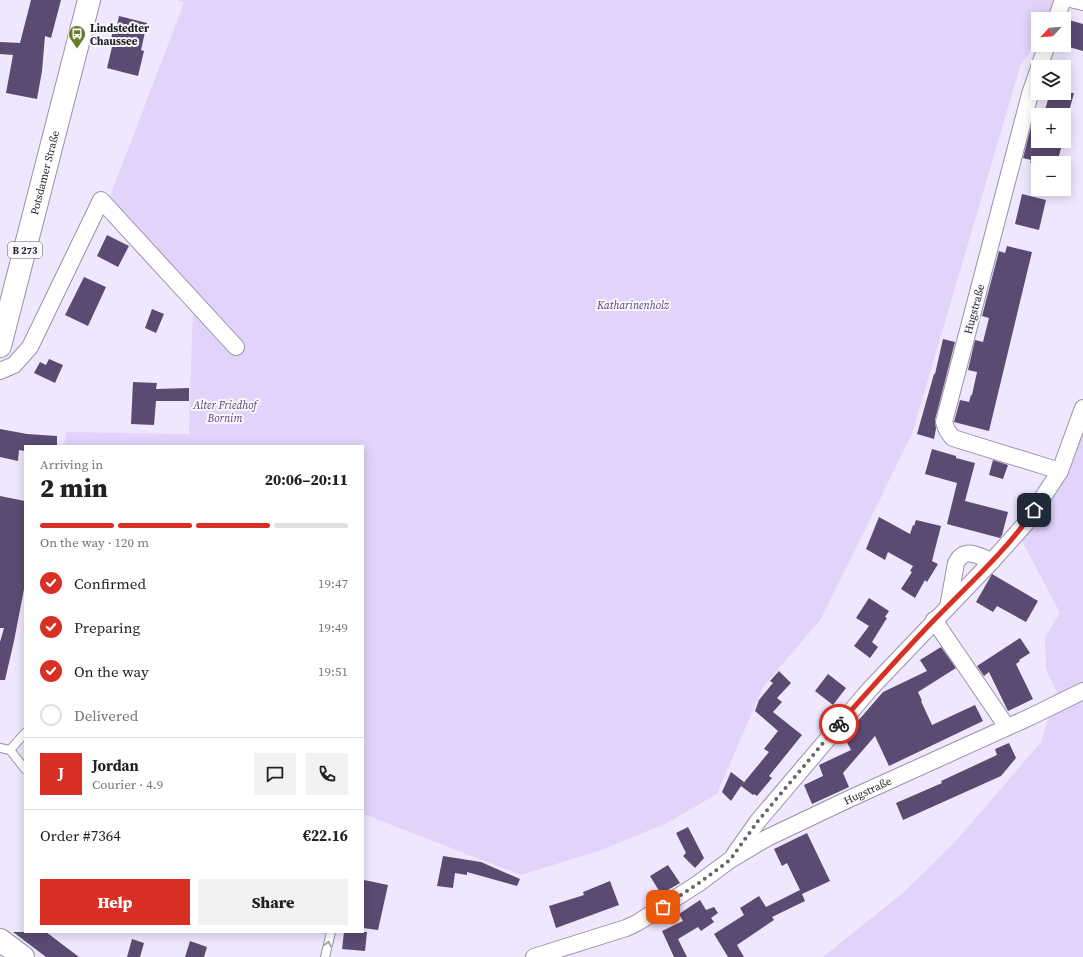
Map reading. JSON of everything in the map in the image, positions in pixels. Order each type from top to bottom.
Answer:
[{"type":"main road","name":"Potsdamer Straße","points":[[0,346],[4,316],[89,0]]},
{"type":"main road","points":[[0,940],[23,957]]},
{"type":"street","points":[[1059,12],[1063,0]]},
{"type":"street","points":[[1074,0],[1083,2]]},
{"type":"street","name":"Hugstraße","points":[[1031,91],[944,422],[945,428],[953,438],[1060,471]]},
{"type":"street","points":[[0,371],[14,365],[30,347],[101,200],[236,347]]},
{"type":"street","name":"Hugstraße","points":[[730,860],[758,821],[870,689],[934,620],[992,561],[1026,523],[1060,471],[1083,408]]},
{"type":"street","points":[[948,606],[958,558],[969,552],[992,561]]},
{"type":"street","points":[[934,620],[1007,727]]},
{"type":"street","name":"Hugstraße","points":[[534,957],[626,928],[693,887],[730,860],[768,838],[828,808],[1030,717],[1083,690]]},
{"type":"lane","points":[[10,750],[24,734]]},
{"type":"lane","points":[[0,748],[10,750],[24,768]]},
{"type":"lane","points":[[325,957],[331,933]]},
{"type":"green space","name":"Katharinenholz","points":[[178,0],[1063,0],[1055,12],[1031,12],[1031,50],[1020,67],[912,434],[821,619],[763,687],[717,794],[667,823],[601,850],[521,875],[364,814],[364,445],[64,445],[66,432],[189,434],[193,308],[104,212],[184,3]]},
{"type":"green space","points":[[1083,408],[1083,957],[823,957],[904,892],[954,843],[1041,742],[1057,692],[1046,669],[1045,637],[1060,613],[1021,539]]},
{"type":"building","points":[[31,0],[61,0],[51,38],[45,36],[42,71],[37,99],[6,93],[13,55],[0,54],[0,42],[20,43]]},
{"type":"building","points":[[119,16],[147,23],[141,50],[144,51],[138,76],[107,68],[112,47],[109,46],[113,31],[116,31]]},
{"type":"building","points":[[1071,21],[1083,24],[1083,51],[1071,48]]},
{"type":"building","points":[[1071,93],[1074,93],[1070,108],[1046,108],[1048,100],[1071,100]]},
{"type":"building","points":[[1031,127],[1031,148],[1061,148],[1059,156],[1031,156],[1031,160],[1023,158]]},
{"type":"building","points":[[1022,194],[1046,200],[1039,230],[1015,224]]},
{"type":"building","points":[[107,235],[129,246],[118,267],[97,256]]},
{"type":"building","points":[[1007,246],[1032,252],[989,431],[954,422],[960,400],[969,402],[972,395],[977,372],[968,370],[975,340],[983,342],[989,318],[982,316],[999,251],[1005,253]]},
{"type":"building","points":[[84,277],[106,287],[88,326],[65,315]]},
{"type":"building","points":[[152,309],[164,314],[156,333],[145,328]]},
{"type":"building","points":[[943,339],[955,342],[935,420],[936,429],[934,439],[917,434],[935,374]]},
{"type":"building","points":[[49,359],[63,365],[55,383],[34,373],[40,362],[46,365]]},
{"type":"building","points":[[133,382],[157,383],[156,389],[189,388],[189,401],[156,401],[154,425],[131,424]]},
{"type":"building","points":[[0,429],[27,434],[57,436],[57,445],[24,445],[24,451],[19,450],[18,461],[0,457]]},
{"type":"building","points":[[932,449],[975,463],[965,501],[1008,512],[1000,538],[947,524],[957,483],[925,474]]},
{"type":"building","points":[[993,460],[1008,465],[1003,479],[989,475]]},
{"type":"building","points":[[0,496],[24,501],[24,589],[5,680],[0,680],[0,642],[4,628],[0,628]]},
{"type":"building","points":[[879,517],[910,534],[916,520],[941,526],[932,561],[938,564],[927,582],[925,580],[915,598],[901,589],[912,572],[910,571],[913,566],[888,552],[885,560],[866,549]]},
{"type":"building","points":[[992,574],[1038,601],[1026,622],[997,606],[993,612],[976,602]]},
{"type":"building","points":[[869,598],[889,611],[885,617],[887,618],[872,642],[878,647],[870,658],[854,646],[869,626],[856,618]]},
{"type":"building","points":[[1020,638],[1030,653],[1019,660],[1020,661],[1016,664],[1033,699],[1008,711],[989,672],[984,676],[977,666]]},
{"type":"building","points":[[941,647],[956,668],[918,692],[932,725],[975,705],[983,721],[889,766],[875,736],[843,773],[849,787],[812,804],[804,785],[823,776],[819,765],[851,750],[844,737],[883,692],[927,671],[920,660]]},
{"type":"building","points":[[779,671],[791,683],[777,698],[782,702],[773,712],[802,735],[769,776],[772,778],[757,796],[754,794],[753,795],[741,786],[769,752],[764,749],[778,731],[755,711],[759,700],[773,683],[770,681]]},
{"type":"building","points":[[828,674],[846,688],[833,705],[815,691]]},
{"type":"building","points":[[1009,743],[1016,758],[1001,776],[903,820],[896,803],[942,783],[941,781],[997,755],[995,749]]},
{"type":"building","points":[[731,772],[744,782],[731,801],[722,792]]},
{"type":"building","points":[[688,827],[704,858],[695,868],[683,856],[686,853],[676,833]]},
{"type":"building","points":[[807,833],[830,881],[802,894],[805,901],[772,917],[774,920],[737,945],[744,957],[728,957],[714,934],[744,915],[740,908],[759,896],[766,907],[800,890],[787,863],[782,866],[774,849]]},
{"type":"building","points":[[443,856],[481,862],[520,879],[517,886],[467,872],[467,875],[455,873],[453,888],[437,886]]},
{"type":"building","points":[[668,865],[680,883],[661,894],[650,876]]},
{"type":"building","points":[[364,880],[388,885],[378,930],[364,928]]},
{"type":"building","points":[[610,881],[619,905],[556,928],[549,906],[584,895],[583,892]]},
{"type":"building","points":[[700,900],[706,910],[714,907],[718,913],[711,918],[714,922],[701,931],[698,927],[678,939],[687,957],[674,957],[662,931],[683,921],[679,914]]},
{"type":"building","points":[[13,932],[47,933],[79,957],[46,957]]},
{"type":"building","points":[[367,932],[365,951],[342,949],[344,933]]},
{"type":"building","points":[[132,939],[144,943],[140,957],[127,957]]},
{"type":"building","points":[[190,941],[207,947],[204,957],[185,957]]},
{"type":"way so far","points":[[663,907],[730,860],[758,821],[839,724]]},
{"type":"place","name":"Lindstedter Chaussee","points":[[77,49]]},
{"type":"route","points":[[839,724],[934,620],[992,561],[1026,523],[1034,510]]},
{"type":"park label","name":"Alter Friedhof Bornim","points":[[225,411]]}]
